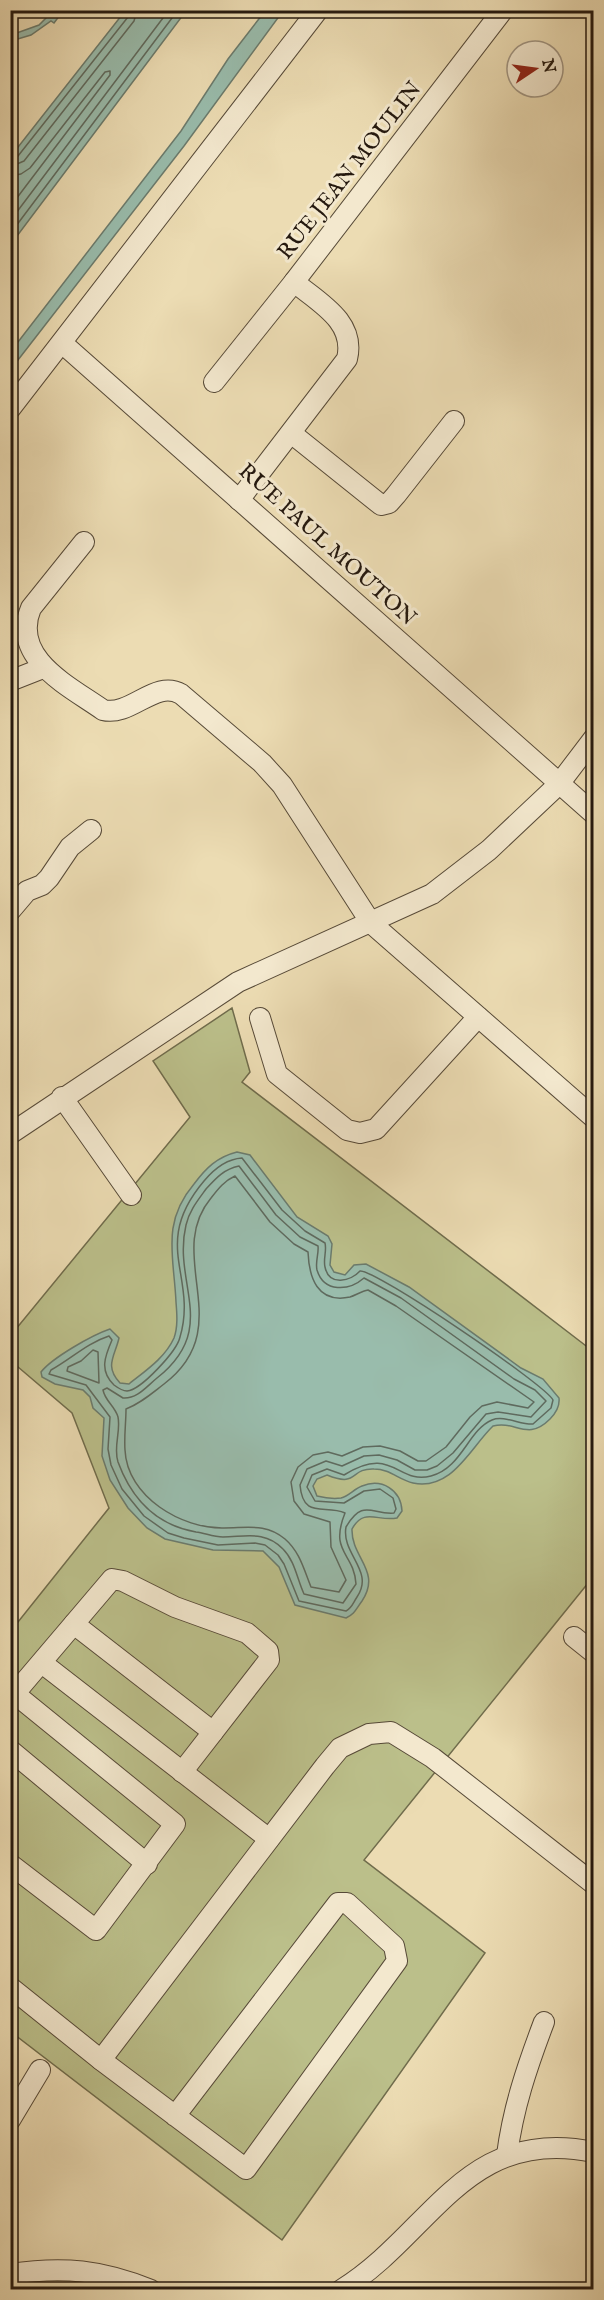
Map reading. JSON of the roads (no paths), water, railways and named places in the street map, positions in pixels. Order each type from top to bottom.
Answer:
[{"type":"street","points":[[10,409],[318,10]]},
{"type":"street","name":"RUE JEAN MOULIN","points":[[239,500],[347,359],[351,345],[348,334],[335,315],[294,282],[503,10]]},
{"type":"street","points":[[214,382],[294,282]]},
{"type":"street","name":"RUE PAUL MOUTON","points":[[62,343],[594,814]]},
{"type":"street","points":[[291,433],[381,505],[389,503],[454,421]]},
{"type":"street","points":[[84,542],[27,616],[26,628],[30,647],[43,668],[103,710],[111,712],[120,712],[160,691],[174,690],[181,694],[262,764],[282,785],[371,923],[594,1118]]},
{"type":"street","points":[[10,681],[43,668]]},
{"type":"street","points":[[10,1134],[62,1097],[238,982],[432,894],[489,850],[559,784],[594,738]]},
{"type":"street","points":[[10,911],[19,888],[42,885],[70,848],[91,830]]},
{"type":"street","points":[[260,1017],[277,1074],[347,1130],[360,1133],[376,1129],[478,1017]]},
{"type":"street","points":[[62,1097],[131,1195]]},
{"type":"street","points":[[10,1864],[96,1930],[175,1824],[13,1696],[112,1579],[123,1581],[175,1607],[247,1633],[268,1651],[269,1660],[183,1772]]},
{"type":"street","points":[[74,1624],[213,1732]]},
{"type":"street","points":[[574,1637],[594,1653]]},
{"type":"street","points":[[42,1663],[269,1839]]},
{"type":"street","points":[[101,2060],[340,1748],[369,1734],[391,1732],[434,1758],[594,1884]]},
{"type":"street","points":[[10,1750],[147,1864]]},
{"type":"street","points":[[10,1986],[101,2060],[246,2169],[397,1961],[394,1946],[347,1903],[338,1903],[175,2115]]},
{"type":"street","points":[[507,2155],[512,2115],[519,2089],[544,2022]]},
{"type":"street","points":[[10,2120],[40,2070]]},
{"type":"street","points":[[341,2289],[371,2269],[450,2191],[487,2164],[507,2155],[536,2148],[594,2152]]},
{"type":"street","points":[[10,2274],[38,2270],[92,2271],[117,2276],[151,2289]]},
{"type":"water","points":[[53,11],[63,11],[54,23],[51,21],[31,35],[11,41],[11,35],[39,25]]},
{"type":"water","points":[[125,11],[186,11],[11,244],[11,156]]},
{"type":"water","points":[[265,11],[283,11],[184,146],[11,369],[11,351],[181,131],[228,59]]},
{"type":"water","points":[[237,1152],[250,1155],[297,1217],[328,1236],[332,1244],[330,1265],[334,1272],[345,1275],[354,1265],[366,1264],[409,1287],[521,1368],[543,1379],[559,1398],[554,1414],[542,1426],[535,1429],[493,1426],[459,1466],[439,1481],[427,1484],[413,1483],[385,1471],[374,1469],[361,1471],[349,1479],[327,1475],[317,1479],[313,1486],[317,1496],[341,1498],[362,1486],[377,1484],[394,1492],[401,1504],[402,1511],[397,1518],[367,1517],[357,1522],[352,1529],[353,1539],[369,1581],[362,1601],[346,1618],[295,1605],[279,1567],[263,1551],[213,1550],[165,1539],[147,1528],[128,1508],[110,1480],[102,1456],[104,1418],[93,1408],[90,1397],[83,1390],[55,1384],[42,1377],[41,1372],[46,1366],[63,1354],[110,1329],[119,1338],[112,1366],[115,1377],[120,1383],[129,1384],[165,1352],[174,1338],[177,1325],[172,1240],[177,1212],[198,1178],[208,1168],[218,1160]]}]
